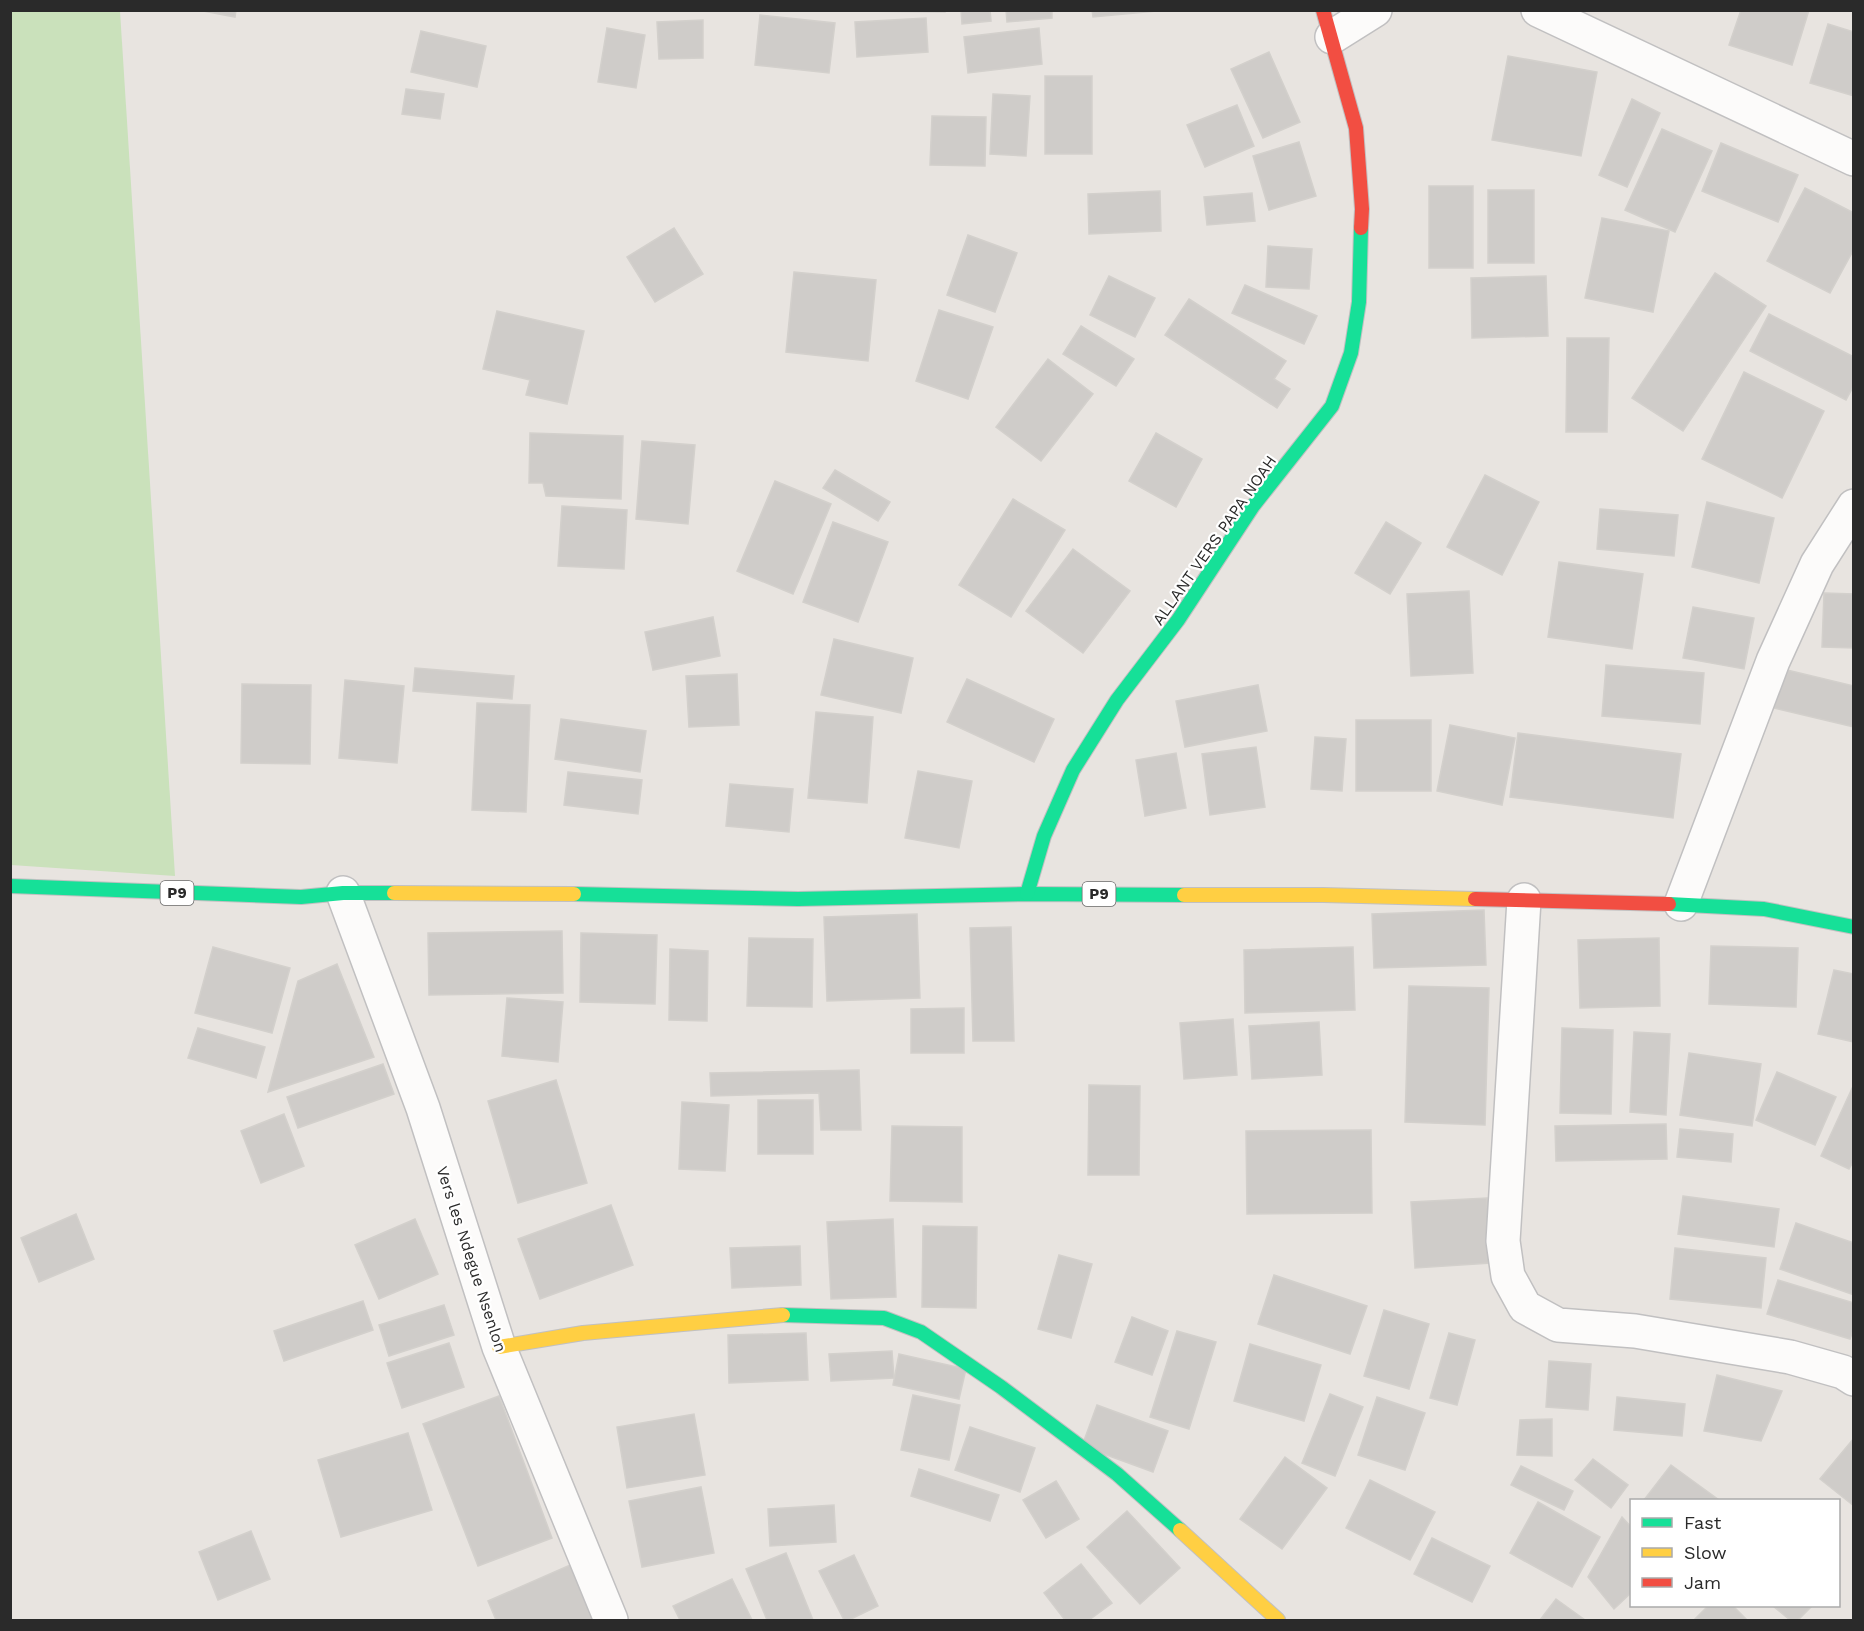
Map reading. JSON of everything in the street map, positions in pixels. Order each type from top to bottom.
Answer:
[{"type":"main road","name":"ALLANT VERS PAPA NOAH","points":[[1027,894],[1044,837],[1073,770],[1117,700],[1178,620],[1253,506],[1332,406],[1352,353],[1359,303],[1362,209],[1356,128],[1328,24]]},
{"type":"main road","name":"P9","points":[[10,886],[301,897],[343,893],[566,894],[798,899],[1027,894],[1300,895],[1681,904],[1764,909],[1854,927]]},
{"type":"main road","points":[[499,1347],[583,1333],[779,1315],[884,1318],[921,1332],[1001,1387],[1117,1474],[1217,1562],[1278,1620]]},
{"type":"street","points":[[1328,24],[1375,10]]},
{"type":"street","points":[[1555,14],[1854,159]]},
{"type":"street","points":[[1681,904],[1773,661],[1817,564],[1854,506]]},
{"type":"street","name":"Vers les Ndegue Nsenlon","points":[[343,893],[423,1108],[499,1347],[611,1620]]},
{"type":"street","points":[[1524,900],[1503,1241],[1508,1276],[1525,1307],[1558,1325],[1635,1331],[1790,1357],[1843,1372],[1854,1379]]},
{"type":"green space","points":[[10,11],[120,11],[175,876],[11,865]]},
{"type":"building","points":[[198,10],[236,10],[235,17]]},
{"type":"building","points":[[945,10],[945,12],[854,11]]},
{"type":"building","points":[[961,10],[990,10],[991,21],[962,24]]},
{"type":"building","points":[[1006,10],[1052,10],[1052,18],[1007,22]]},
{"type":"building","points":[[1092,10],[1156,10],[1156,11],[1093,17]]},
{"type":"building","points":[[1741,10],[1809,10],[1792,65],[1729,45]]},
{"type":"building","points":[[760,15],[835,23],[829,73],[755,65]]},
{"type":"building","points":[[926,18],[928,52],[857,57],[855,22]]},
{"type":"building","points":[[703,20],[703,58],[659,59],[657,22]]},
{"type":"building","points":[[1828,24],[1854,32],[1854,96],[1810,83]]},
{"type":"building","points":[[607,28],[645,35],[636,88],[598,82]]},
{"type":"building","points":[[1039,28],[1042,64],[968,73],[964,37]]},
{"type":"building","points":[[421,31],[486,46],[477,87],[411,72]]},
{"type":"building","points":[[1269,52],[1300,122],[1263,138],[1231,69]]},
{"type":"building","points":[[1508,56],[1597,72],[1581,156],[1492,140]]},
{"type":"building","points":[[1045,76],[1092,76],[1092,154],[1045,154]]},
{"type":"building","points":[[406,89],[444,94],[440,119],[402,114]]},
{"type":"building","points":[[993,94],[1030,96],[1026,156],[990,154]]},
{"type":"building","points":[[1632,99],[1660,113],[1627,187],[1599,175]]},
{"type":"building","points":[[1237,105],[1254,146],[1205,167],[1187,125]]},
{"type":"building","points":[[932,116],[986,117],[985,166],[930,165]]},
{"type":"building","points":[[1662,129],[1712,151],[1675,232],[1625,210]]},
{"type":"building","points":[[1299,142],[1316,196],[1269,210],[1253,156]]},
{"type":"building","points":[[1721,143],[1798,175],[1778,222],[1702,191]]},
{"type":"building","points":[[1429,186],[1473,186],[1473,268],[1429,268]]},
{"type":"building","points":[[1805,188],[1854,213],[1854,249],[1830,293],[1767,261]]},
{"type":"building","points":[[1488,190],[1534,190],[1534,263],[1488,263]]},
{"type":"building","points":[[1160,191],[1161,231],[1089,234],[1088,194]]},
{"type":"building","points":[[1252,193],[1255,221],[1207,225],[1204,197]]},
{"type":"building","points":[[1602,218],[1669,231],[1653,312],[1585,298]]},
{"type":"building","points":[[674,228],[703,274],[655,302],[627,257]]},
{"type":"building","points":[[968,235],[1017,253],[995,312],[947,295]]},
{"type":"building","points":[[1268,246],[1312,249],[1309,289],[1266,287]]},
{"type":"building","points":[[794,272],[876,280],[868,361],[786,352]]},
{"type":"building","points":[[1715,273],[1766,306],[1683,431],[1632,398]]},
{"type":"building","points":[[1109,276],[1155,298],[1135,337],[1090,315]]},
{"type":"building","points":[[1546,276],[1548,336],[1472,338],[1471,278]]},
{"type":"building","points":[[1245,285],[1317,316],[1304,344],[1232,313]]},
{"type":"building","points":[[1189,299],[1286,361],[1274,379],[1290,389],[1277,408],[1165,335]]},
{"type":"building","points":[[939,310],[993,327],[968,399],[916,381]]},
{"type":"building","points":[[497,311],[584,331],[567,404],[526,395],[530,380],[483,369]]},
{"type":"building","points":[[1769,314],[1854,357],[1854,385],[1846,400],[1750,351]]},
{"type":"building","points":[[1081,326],[1134,359],[1116,386],[1063,354]]},
{"type":"building","points":[[1567,338],[1609,338],[1607,432],[1566,432]]},
{"type":"building","points":[[1048,359],[1093,394],[1041,461],[996,427]]},
{"type":"building","points":[[1744,372],[1824,411],[1782,498],[1702,459]]},
{"type":"building","points":[[530,433],[623,436],[621,499],[546,496],[543,483],[529,483]]},
{"type":"building","points":[[1156,433],[1202,459],[1176,507],[1129,481]]},
{"type":"building","points":[[642,441],[695,445],[688,524],[636,519]]},
{"type":"building","points":[[835,470],[890,502],[878,521],[823,488]]},
{"type":"building","points":[[1485,475],[1539,502],[1502,575],[1447,547]]},
{"type":"building","points":[[775,481],[831,504],[793,594],[737,571]]},
{"type":"building","points":[[1013,499],[1065,530],[1011,617],[959,585]]},
{"type":"building","points":[[1707,502],[1774,518],[1759,583],[1692,567]]},
{"type":"building","points":[[562,506],[627,510],[624,569],[558,566]]},
{"type":"building","points":[[1600,509],[1678,515],[1674,556],[1597,549]]},
{"type":"building","points":[[833,522],[888,542],[858,622],[803,602]]},
{"type":"building","points":[[1386,522],[1421,543],[1390,594],[1355,573]]},
{"type":"building","points":[[1073,549],[1130,591],[1083,653],[1026,611]]},
{"type":"building","points":[[1559,562],[1643,574],[1632,649],[1548,637]]},
{"type":"building","points":[[1469,591],[1473,673],[1411,676],[1407,594]]},
{"type":"building","points":[[1824,593],[1854,594],[1854,648],[1822,647]]},
{"type":"building","points":[[1693,607],[1754,618],[1744,669],[1683,658]]},
{"type":"building","points":[[713,617],[720,656],[653,670],[645,632]]},
{"type":"building","points":[[834,639],[913,658],[901,713],[821,695]]},
{"type":"building","points":[[1606,665],[1704,673],[1700,724],[1602,716]]},
{"type":"building","points":[[415,668],[514,676],[512,699],[413,691]]},
{"type":"building","points":[[1783,669],[1854,686],[1854,727],[1774,708]]},
{"type":"building","points":[[737,674],[739,725],[689,727],[686,676]]},
{"type":"building","points":[[967,679],[1054,719],[1034,762],[947,722]]},
{"type":"building","points":[[345,680],[404,686],[397,763],[339,758]]},
{"type":"building","points":[[242,684],[311,685],[310,764],[241,763]]},
{"type":"building","points":[[1258,685],[1267,731],[1185,747],[1176,701]]},
{"type":"building","points":[[477,703],[530,705],[526,812],[472,810]]},
{"type":"building","points":[[816,712],[873,717],[867,803],[808,798]]},
{"type":"building","points":[[561,719],[646,731],[640,772],[555,759]]},
{"type":"building","points":[[1356,720],[1431,720],[1431,791],[1356,791]]},
{"type":"building","points":[[1450,725],[1515,738],[1502,805],[1437,791]]},
{"type":"building","points":[[1518,733],[1681,754],[1673,818],[1510,797]]},
{"type":"building","points":[[1315,737],[1346,739],[1342,791],[1311,789]]},
{"type":"building","points":[[1256,747],[1265,807],[1210,815],[1202,754]]},
{"type":"building","points":[[1176,753],[1186,808],[1145,816],[1136,760]]},
{"type":"building","points":[[918,771],[972,781],[959,848],[905,838]]},
{"type":"building","points":[[568,772],[642,780],[638,814],[564,805]]},
{"type":"building","points":[[730,784],[793,789],[789,832],[726,826]]},
{"type":"building","points":[[1484,910],[1486,965],[1374,968],[1372,914]]},
{"type":"building","points":[[917,914],[920,998],[827,1001],[824,917]]},
{"type":"building","points":[[1011,927],[1014,1041],[973,1041],[970,928]]},
{"type":"building","points":[[562,931],[563,993],[429,995],[428,933]]},
{"type":"building","points":[[581,933],[657,935],[655,1004],[580,1002]]},
{"type":"building","points":[[749,938],[813,939],[812,1007],[747,1006]]},
{"type":"building","points":[[1659,938],[1660,1006],[1580,1008],[1578,940]]},
{"type":"building","points":[[1711,946],[1798,948],[1796,1007],[1709,1004]]},
{"type":"building","points":[[213,947],[290,968],[272,1033],[195,1013]]},
{"type":"building","points":[[1353,947],[1355,1010],[1245,1013],[1244,950]]},
{"type":"building","points":[[670,949],[708,951],[707,1021],[669,1020]]},
{"type":"building","points":[[337,964],[374,1057],[268,1092],[298,981]]},
{"type":"building","points":[[1834,970],[1854,974],[1854,1042],[1818,1034]]},
{"type":"building","points":[[1409,986],[1489,988],[1485,1125],[1405,1122]]},
{"type":"building","points":[[507,998],[563,1002],[558,1062],[502,1056]]},
{"type":"building","points":[[964,1008],[964,1053],[911,1053],[911,1009]]},
{"type":"building","points":[[1233,1019],[1237,1075],[1184,1079],[1180,1023]]},
{"type":"building","points":[[1319,1022],[1322,1075],[1252,1079],[1249,1026]]},
{"type":"building","points":[[198,1028],[265,1047],[256,1078],[188,1058]]},
{"type":"building","points":[[1562,1028],[1613,1030],[1611,1114],[1560,1113]]},
{"type":"building","points":[[1634,1032],[1670,1034],[1666,1115],[1630,1112]]},
{"type":"building","points":[[1689,1053],[1761,1064],[1752,1126],[1680,1115]]},
{"type":"building","points":[[383,1064],[394,1094],[298,1128],[287,1097]]},
{"type":"building","points":[[859,1070],[861,1130],[821,1130],[819,1093],[711,1096],[710,1073]]},
{"type":"building","points":[[1777,1072],[1836,1097],[1815,1145],[1756,1120]]},
{"type":"building","points":[[556,1080],[587,1183],[518,1203],[488,1101]]},
{"type":"building","points":[[1854,1084],[1854,1160],[1849,1169],[1821,1156]]},
{"type":"building","points":[[1089,1085],[1140,1086],[1139,1175],[1088,1175]]},
{"type":"building","points":[[758,1100],[813,1100],[813,1154],[758,1154]]},
{"type":"building","points":[[682,1102],[729,1105],[725,1171],[679,1169]]},
{"type":"building","points":[[284,1114],[304,1166],[261,1183],[241,1131]]},
{"type":"building","points":[[1666,1124],[1667,1159],[1556,1161],[1555,1126]]},
{"type":"building","points":[[892,1126],[962,1127],[962,1202],[890,1201]]},
{"type":"building","points":[[1680,1129],[1733,1134],[1731,1162],[1677,1157]]},
{"type":"building","points":[[1371,1130],[1372,1213],[1247,1214],[1246,1131]]},
{"type":"building","points":[[1683,1196],[1779,1209],[1774,1247],[1678,1234]]},
{"type":"building","points":[[1487,1198],[1491,1263],[1415,1268],[1411,1202]]},
{"type":"building","points":[[611,1205],[633,1265],[540,1299],[518,1239]]},
{"type":"building","points":[[76,1214],[94,1259],[39,1282],[21,1238]]},
{"type":"building","points":[[415,1219],[438,1274],[379,1299],[355,1245]]},
{"type":"building","points":[[893,1219],[896,1297],[831,1299],[827,1222]]},
{"type":"building","points":[[1796,1223],[1854,1243],[1854,1295],[1780,1269]]},
{"type":"building","points":[[923,1226],[977,1227],[976,1308],[922,1307]]},
{"type":"building","points":[[800,1246],[801,1285],[732,1288],[730,1248]]},
{"type":"building","points":[[1675,1248],[1766,1258],[1761,1308],[1670,1299]]},
{"type":"building","points":[[1059,1255],[1092,1264],[1071,1338],[1038,1329]]},
{"type":"building","points":[[1274,1275],[1367,1306],[1350,1354],[1258,1324]]},
{"type":"building","points":[[1778,1280],[1854,1303],[1854,1328],[1850,1339],[1767,1314]]},
{"type":"building","points":[[363,1301],[373,1330],[284,1361],[274,1331]]},
{"type":"building","points":[[444,1305],[454,1335],[389,1356],[379,1325]]},
{"type":"building","points":[[1384,1310],[1429,1324],[1409,1389],[1364,1376]]},
{"type":"building","points":[[1132,1317],[1168,1331],[1152,1375],[1115,1362]]},
{"type":"building","points":[[1177,1331],[1216,1342],[1189,1429],[1150,1417]]},
{"type":"building","points":[[806,1333],[808,1380],[729,1383],[728,1335]]},
{"type":"building","points":[[1449,1333],[1475,1340],[1457,1405],[1430,1398]]},
{"type":"building","points":[[449,1343],[464,1387],[402,1408],[387,1363]]},
{"type":"building","points":[[1250,1344],[1321,1365],[1304,1421],[1234,1401]]},
{"type":"building","points":[[892,1351],[894,1378],[831,1381],[829,1354]]},
{"type":"building","points":[[899,1354],[966,1369],[959,1399],[893,1385]]},
{"type":"building","points":[[1549,1361],[1591,1364],[1588,1410],[1546,1407]]},
{"type":"building","points":[[1717,1375],[1782,1391],[1761,1441],[1704,1431]]},
{"type":"building","points":[[1330,1394],[1363,1407],[1335,1476],[1302,1463]]},
{"type":"building","points":[[913,1395],[960,1405],[949,1460],[901,1450]]},
{"type":"building","points":[[499,1396],[552,1538],[478,1566],[423,1424]]},
{"type":"building","points":[[1377,1397],[1425,1413],[1405,1470],[1358,1455]]},
{"type":"building","points":[[1617,1397],[1685,1404],[1682,1436],[1614,1430]]},
{"type":"building","points":[[1097,1405],[1168,1431],[1153,1472],[1082,1446]]},
{"type":"building","points":[[694,1414],[705,1475],[627,1488],[617,1427]]},
{"type":"building","points":[[1552,1419],[1552,1456],[1517,1455],[1520,1420]]},
{"type":"building","points":[[970,1427],[1035,1448],[1020,1492],[955,1470]]},
{"type":"building","points":[[408,1433],[432,1510],[341,1537],[318,1460]]},
{"type":"building","points":[[1854,1438],[1854,1506],[1820,1479]]},
{"type":"building","points":[[1285,1457],[1327,1488],[1282,1549],[1240,1519]]},
{"type":"building","points":[[1593,1459],[1628,1485],[1611,1508],[1575,1480]]},
{"type":"building","points":[[1671,1465],[1718,1499],[1645,1499]]},
{"type":"building","points":[[1521,1466],[1573,1491],[1564,1510],[1511,1485]]},
{"type":"building","points":[[919,1469],[999,1495],[990,1521],[911,1496]]},
{"type":"building","points":[[1370,1480],[1435,1512],[1410,1560],[1346,1528]]},
{"type":"building","points":[[1056,1481],[1079,1519],[1046,1538],[1023,1500]]},
{"type":"building","points":[[701,1487],[714,1553],[642,1567],[629,1501]]},
{"type":"building","points":[[1538,1502],[1600,1537],[1572,1587],[1510,1553]]},
{"type":"building","points":[[834,1505],[836,1542],[770,1546],[768,1509]]},
{"type":"building","points":[[1127,1511],[1180,1568],[1140,1604],[1087,1547]]},
{"type":"building","points":[[1622,1517],[1630,1526],[1630,1594],[1614,1609],[1588,1577]]},
{"type":"building","points":[[251,1531],[270,1579],[218,1600],[199,1552]]},
{"type":"building","points":[[1432,1538],[1490,1566],[1472,1602],[1414,1574]]},
{"type":"building","points":[[786,1553],[813,1620],[767,1620],[746,1569]]},
{"type":"building","points":[[854,1555],[878,1606],[849,1620],[844,1620],[819,1571]]},
{"type":"building","points":[[577,1562],[596,1620],[496,1620],[488,1601]]},
{"type":"building","points":[[1081,1564],[1112,1603],[1089,1620],[1065,1620],[1044,1593]]},
{"type":"building","points":[[732,1579],[752,1620],[680,1620],[673,1606]]},
{"type":"building","points":[[1556,1599],[1585,1620],[1540,1620]]},
{"type":"building","points":[[1707,1607],[1734,1607],[1747,1620],[1694,1620]]},
{"type":"building","points":[[1774,1607],[1811,1607],[1798,1620],[1790,1620]]},
{"type":"traffic: fast","points":[[1027,894],[1044,836],[1073,770],[1117,700],[1178,620],[1253,506],[1332,406],[1351,353],[1359,302],[1361,228]]},
{"type":"traffic: fast","points":[[10,886],[301,897],[343,893],[394,893]]},
{"type":"traffic: fast","points":[[574,894],[798,899],[1027,894],[1184,895]]},
{"type":"traffic: fast","points":[[1669,904],[1764,909],[1854,927]]},
{"type":"traffic: fast","points":[[783,1315],[884,1318],[921,1332],[1001,1387],[1117,1474],[1180,1530]]},
{"type":"traffic: slow","points":[[394,893],[574,894]]},
{"type":"traffic: slow","points":[[1184,895],[1323,895],[1475,899]]},
{"type":"traffic: slow","points":[[499,1347],[583,1333],[783,1315]]},
{"type":"traffic: slow","points":[[1180,1530],[1278,1620]]},
{"type":"traffic: jam","points":[[1323,10],[1356,128],[1362,209],[1361,228]]},
{"type":"traffic: jam","points":[[1475,899],[1669,904]]}]
